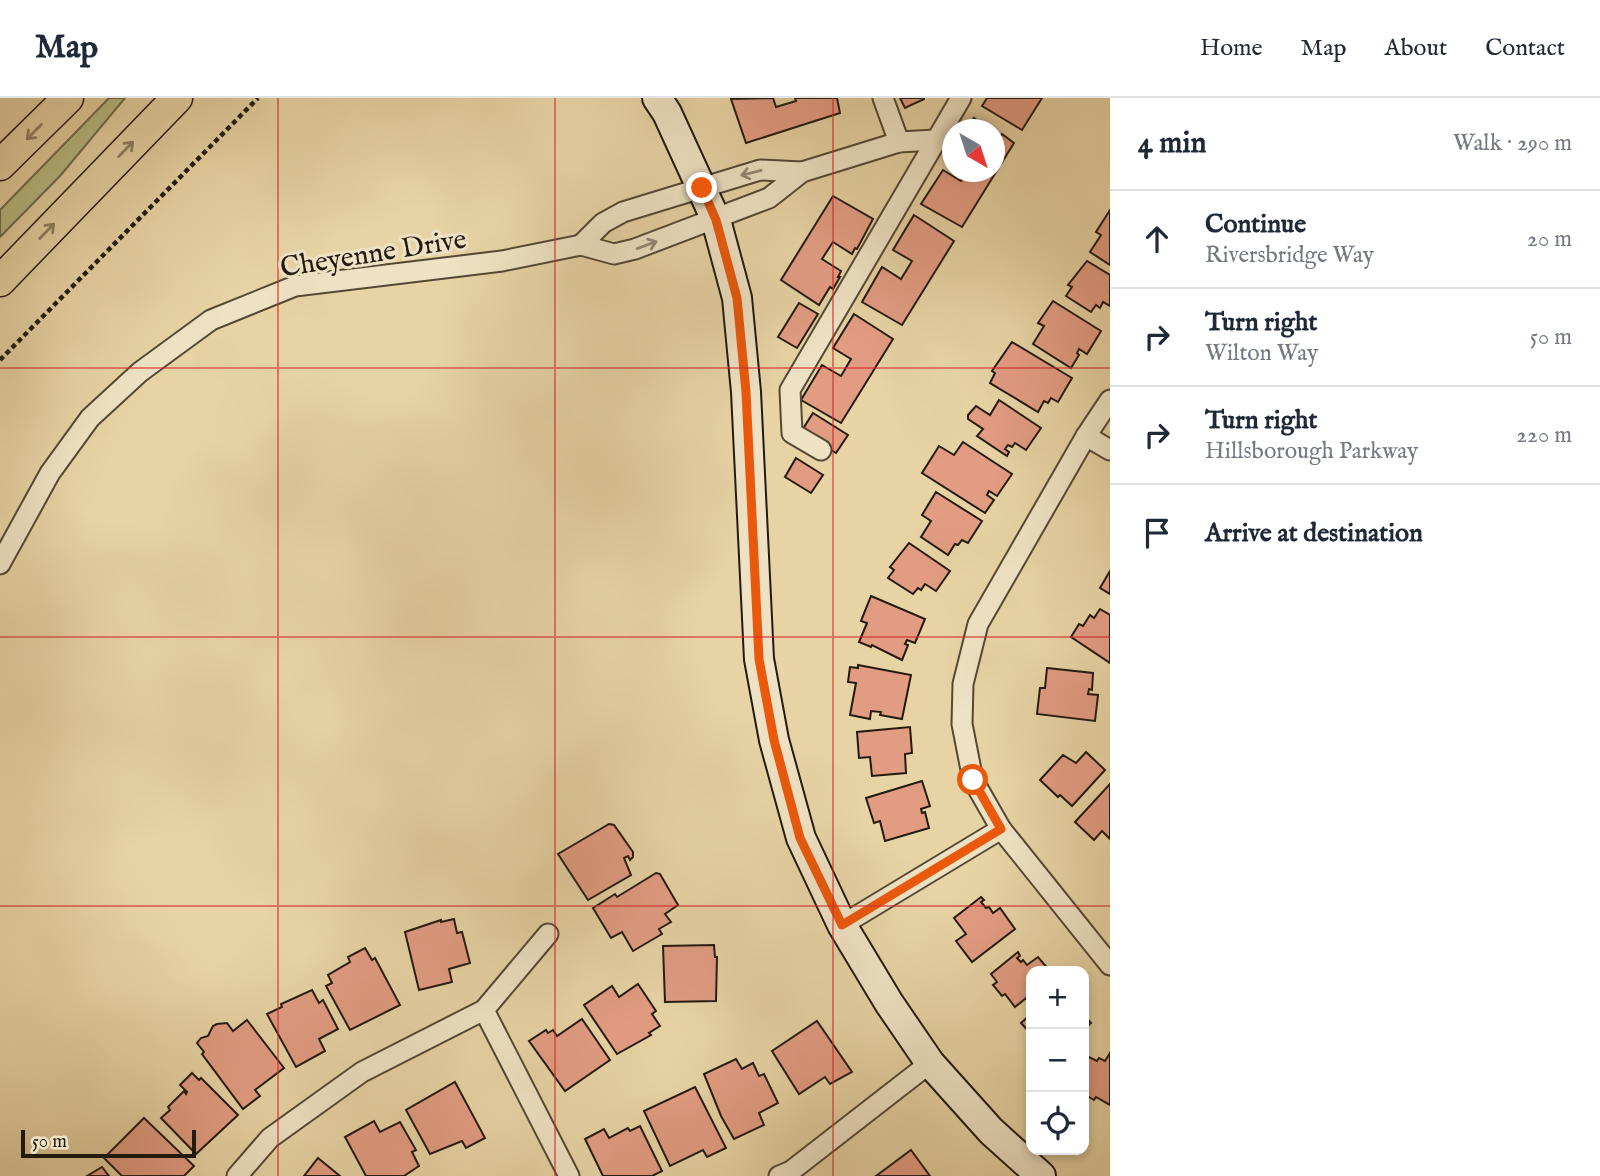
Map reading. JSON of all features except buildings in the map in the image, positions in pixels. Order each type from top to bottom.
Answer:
[{"type":"main road","points":[[0,165],[68,98]]},
{"type":"main road","points":[[0,281],[177,98]]},
{"type":"street","points":[[657,98],[667,113],[716,220],[737,298],[746,392],[759,659],[774,740],[800,838],[842,925],[888,1003],[930,1063],[991,1131],[1041,1176]]},
{"type":"street","points":[[883,98],[899,142]]},
{"type":"street","points":[[821,450],[792,433],[790,390],[961,98]]},
{"type":"street","points":[[581,246],[603,223],[623,212],[760,170],[802,172],[899,142],[935,140]]},
{"type":"street","name":"Cheyenne Drive","points":[[0,564],[50,473],[90,418],[140,372],[211,320],[295,286],[502,261],[581,246],[614,254],[635,249],[769,198],[802,172]]},
{"type":"street","points":[[1110,400],[1086,436],[978,624],[963,684],[962,724],[973,780],[1001,829],[1110,964]]},
{"type":"street","points":[[1086,436],[1110,450]]},
{"type":"street","points":[[842,925],[1001,829]]},
{"type":"street","points":[[237,1176],[270,1138],[362,1072],[484,1010],[548,934]]},
{"type":"street","points":[[484,1010],[569,1176]]},
{"type":"street","points":[[788,1174],[930,1063]]},
{"type":"path","points":[[0,360],[258,98]]},
{"type":"green space","points":[[109,98],[125,98],[60,176],[0,237],[0,210]]},
{"type":"route","points":[[702,188],[716,220],[737,298],[746,392],[759,659],[774,740],[800,838],[842,925],[1001,829],[973,780]]}]
